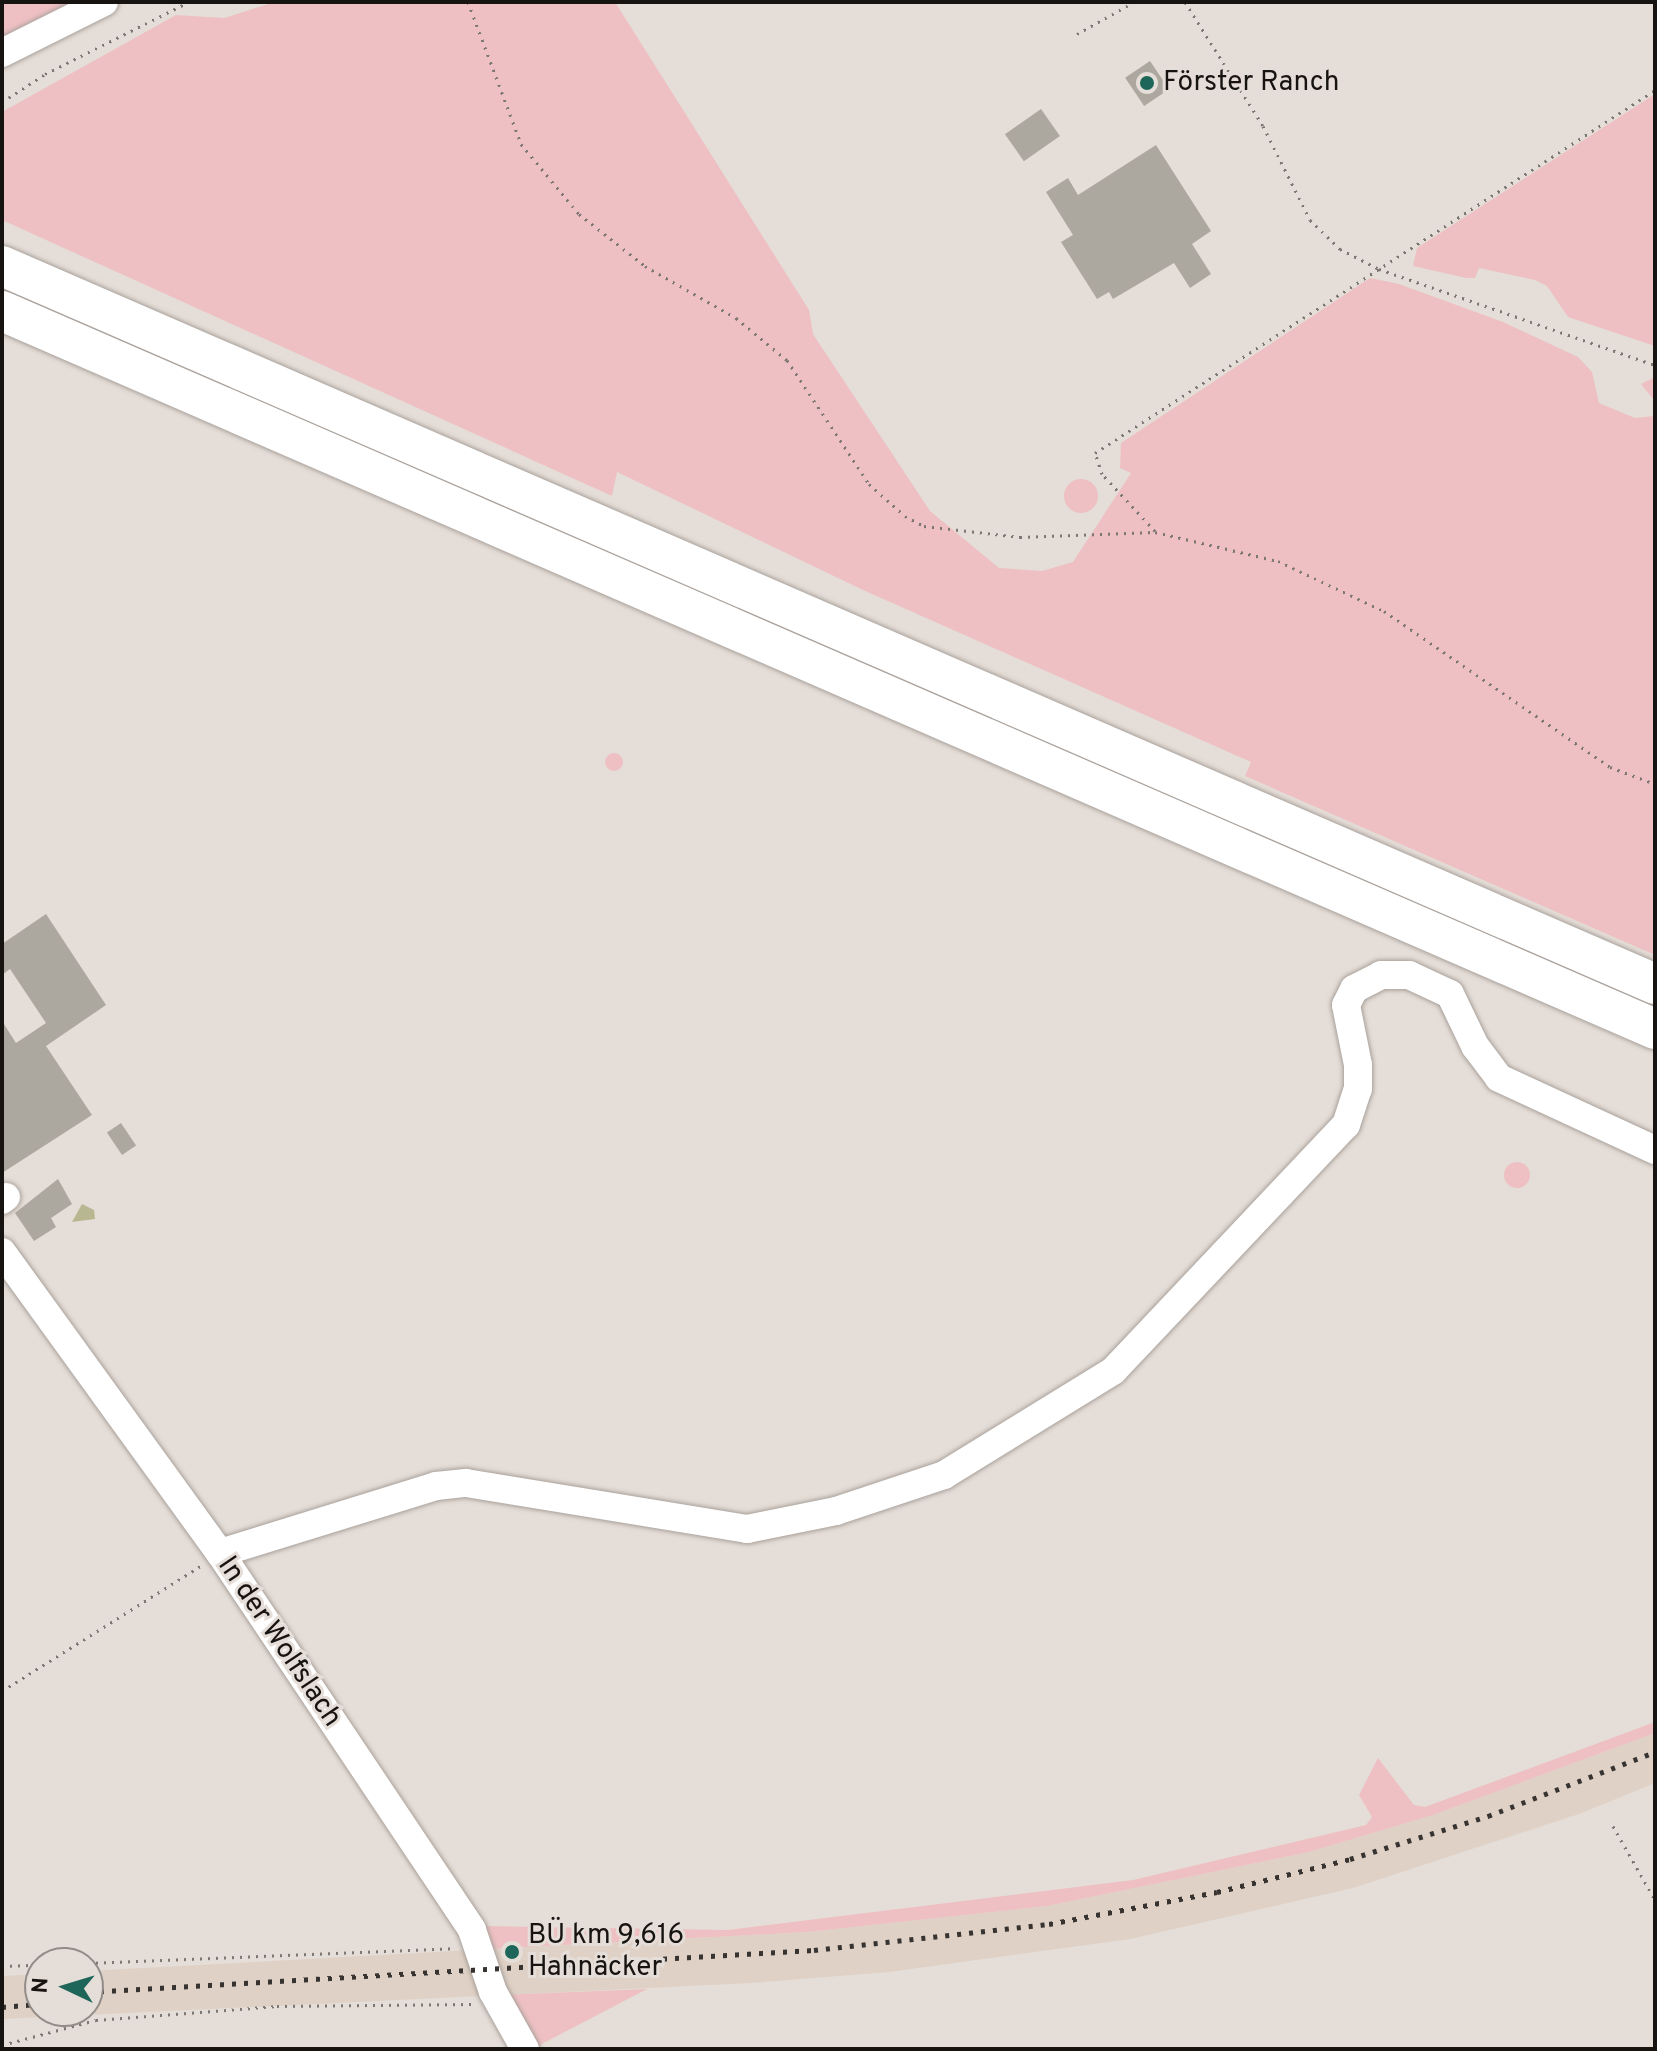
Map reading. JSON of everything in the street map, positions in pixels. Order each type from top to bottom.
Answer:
[{"type":"highway","points":[[2,266],[1655,984]]},
{"type":"highway","points":[[2,311],[1655,1029]]},
{"type":"lane","points":[[2,53],[104,2]]},
{"type":"lane","points":[[220,1553],[436,1486],[466,1483],[747,1529],[836,1511],[944,1475],[1113,1371],[1346,1125],[1358,1089],[1358,1065],[1346,1005],[1354,989],[1381,975],[1409,975],[1450,994],[1475,1046],[1499,1078],[1655,1150]]},
{"type":"lane","name":"In der Wolfslach","points":[[2,1252],[220,1553],[477,1943],[499,2004],[525,2049]]},
{"type":"path","points":[[2,102],[45,74],[189,2]]},
{"type":"path","points":[[468,2],[521,144],[579,214],[645,266],[736,318],[787,360],[869,484],[905,516],[924,526],[1020,537],[1155,532],[1278,561],[1384,611],[1610,767],[1655,784]]},
{"type":"path","points":[[1077,34],[1134,2]]},
{"type":"path","points":[[1185,2],[1263,126],[1310,220],[1340,249],[1379,269],[1655,365]]},
{"type":"path","points":[[1155,532],[1102,474],[1095,453],[1655,90]]},
{"type":"path","points":[[2,1691],[220,1553]]},
{"type":"path","points":[[1613,1826],[1655,1900]]},
{"type":"path","points":[[104,1962],[443,1951],[477,1943]]},
{"type":"path","points":[[2,1966],[24,1965]]},
{"type":"path","points":[[2,2045],[9,2047],[96,2020],[277,2006],[499,2004]]},
{"type":"shaded area","points":[[2,2],[72,2],[2,37]]},
{"type":"shaded area","points":[[275,2],[615,2],[809,310],[813,334],[930,511],[999,568],[1042,571],[1073,562],[1131,473],[1120,468],[1121,443],[1370,278],[1399,284],[1503,322],[1578,357],[1592,372],[1599,403],[1635,418],[1654,416],[1653,399],[1641,384],[1655,377],[1655,955],[1245,776],[1251,762],[863,590],[617,472],[612,496],[2,220],[2,112],[176,15],[224,18]]},
{"type":"shaded area","points":[[1655,94],[1655,346],[1568,317],[1547,286],[1535,280],[1479,268],[1475,278],[1466,278],[1413,266],[1417,248]]},
{"type":"shaded area","points":[[1081,479],[1093,484],[1098,496],[1093,508],[1081,513],[1069,508],[1064,496],[1069,484]]},
{"type":"shaded area","points":[[614,753],[623,762],[614,771],[605,762]]},
{"type":"shaded area","points":[[1517,1162],[1526,1166],[1530,1175],[1526,1184],[1517,1188],[1508,1184],[1504,1175],[1508,1166]]},
{"type":"shaded area","points":[[82,1204],[94,1210],[95,1219],[72,1222]]},
{"type":"shaded area","points":[[1655,1722],[1655,1733],[1433,1815],[1309,1852],[1047,1906],[807,1932],[490,1949],[483,1926],[728,1930],[1133,1880],[1366,1825],[1372,1817],[1359,1795],[1378,1758],[1414,1805],[1425,1807]]},
{"type":"shaded area","points":[[1655,1733],[1655,1783],[1579,1814],[1353,1888],[1130,1939],[889,1972],[751,1983],[104,2014],[104,1970],[807,1932],[1047,1906],[1309,1852],[1433,1815]]},
{"type":"shaded area","points":[[24,1975],[24,2018],[2,2019],[2,1976]]},
{"type":"shaded area","points":[[647,1989],[536,2047],[503,1995]]},
{"type":"building","name":"Förster Ranch","points":[[1150,61],[1169,89],[1144,106],[1125,78]]},
{"type":"building","points":[[1041,109],[1060,136],[1024,161],[1005,134]]},
{"type":"building","points":[[1156,145],[1211,231],[1192,244],[1211,274],[1190,288],[1174,263],[1113,299],[1109,292],[1097,299],[1061,242],[1073,235],[1046,192],[1068,178],[1078,195]]},
{"type":"building","points":[[46,914],[106,1005],[46,1046],[92,1115],[2,1173],[2,1021],[16,1043],[46,1023],[10,969],[2,975],[2,944]]},
{"type":"building","points":[[121,1123],[136,1145],[122,1155],[107,1133]]},
{"type":"building","points":[[58,1179],[72,1204],[51,1218],[56,1227],[34,1241],[15,1213]]},
{"type":"railway","points":[[104,1991],[814,1950],[1049,1924],[1217,1892],[1350,1859],[1488,1816],[1655,1752]]},
{"type":"railway","points":[[2,2007],[24,2005]]},
{"type":"place","name":"Förster Ranch","points":[[1147,83]]},
{"type":"place","name":"BÜ km 9,616 Hahnäcker","points":[[512,1952]]}]
